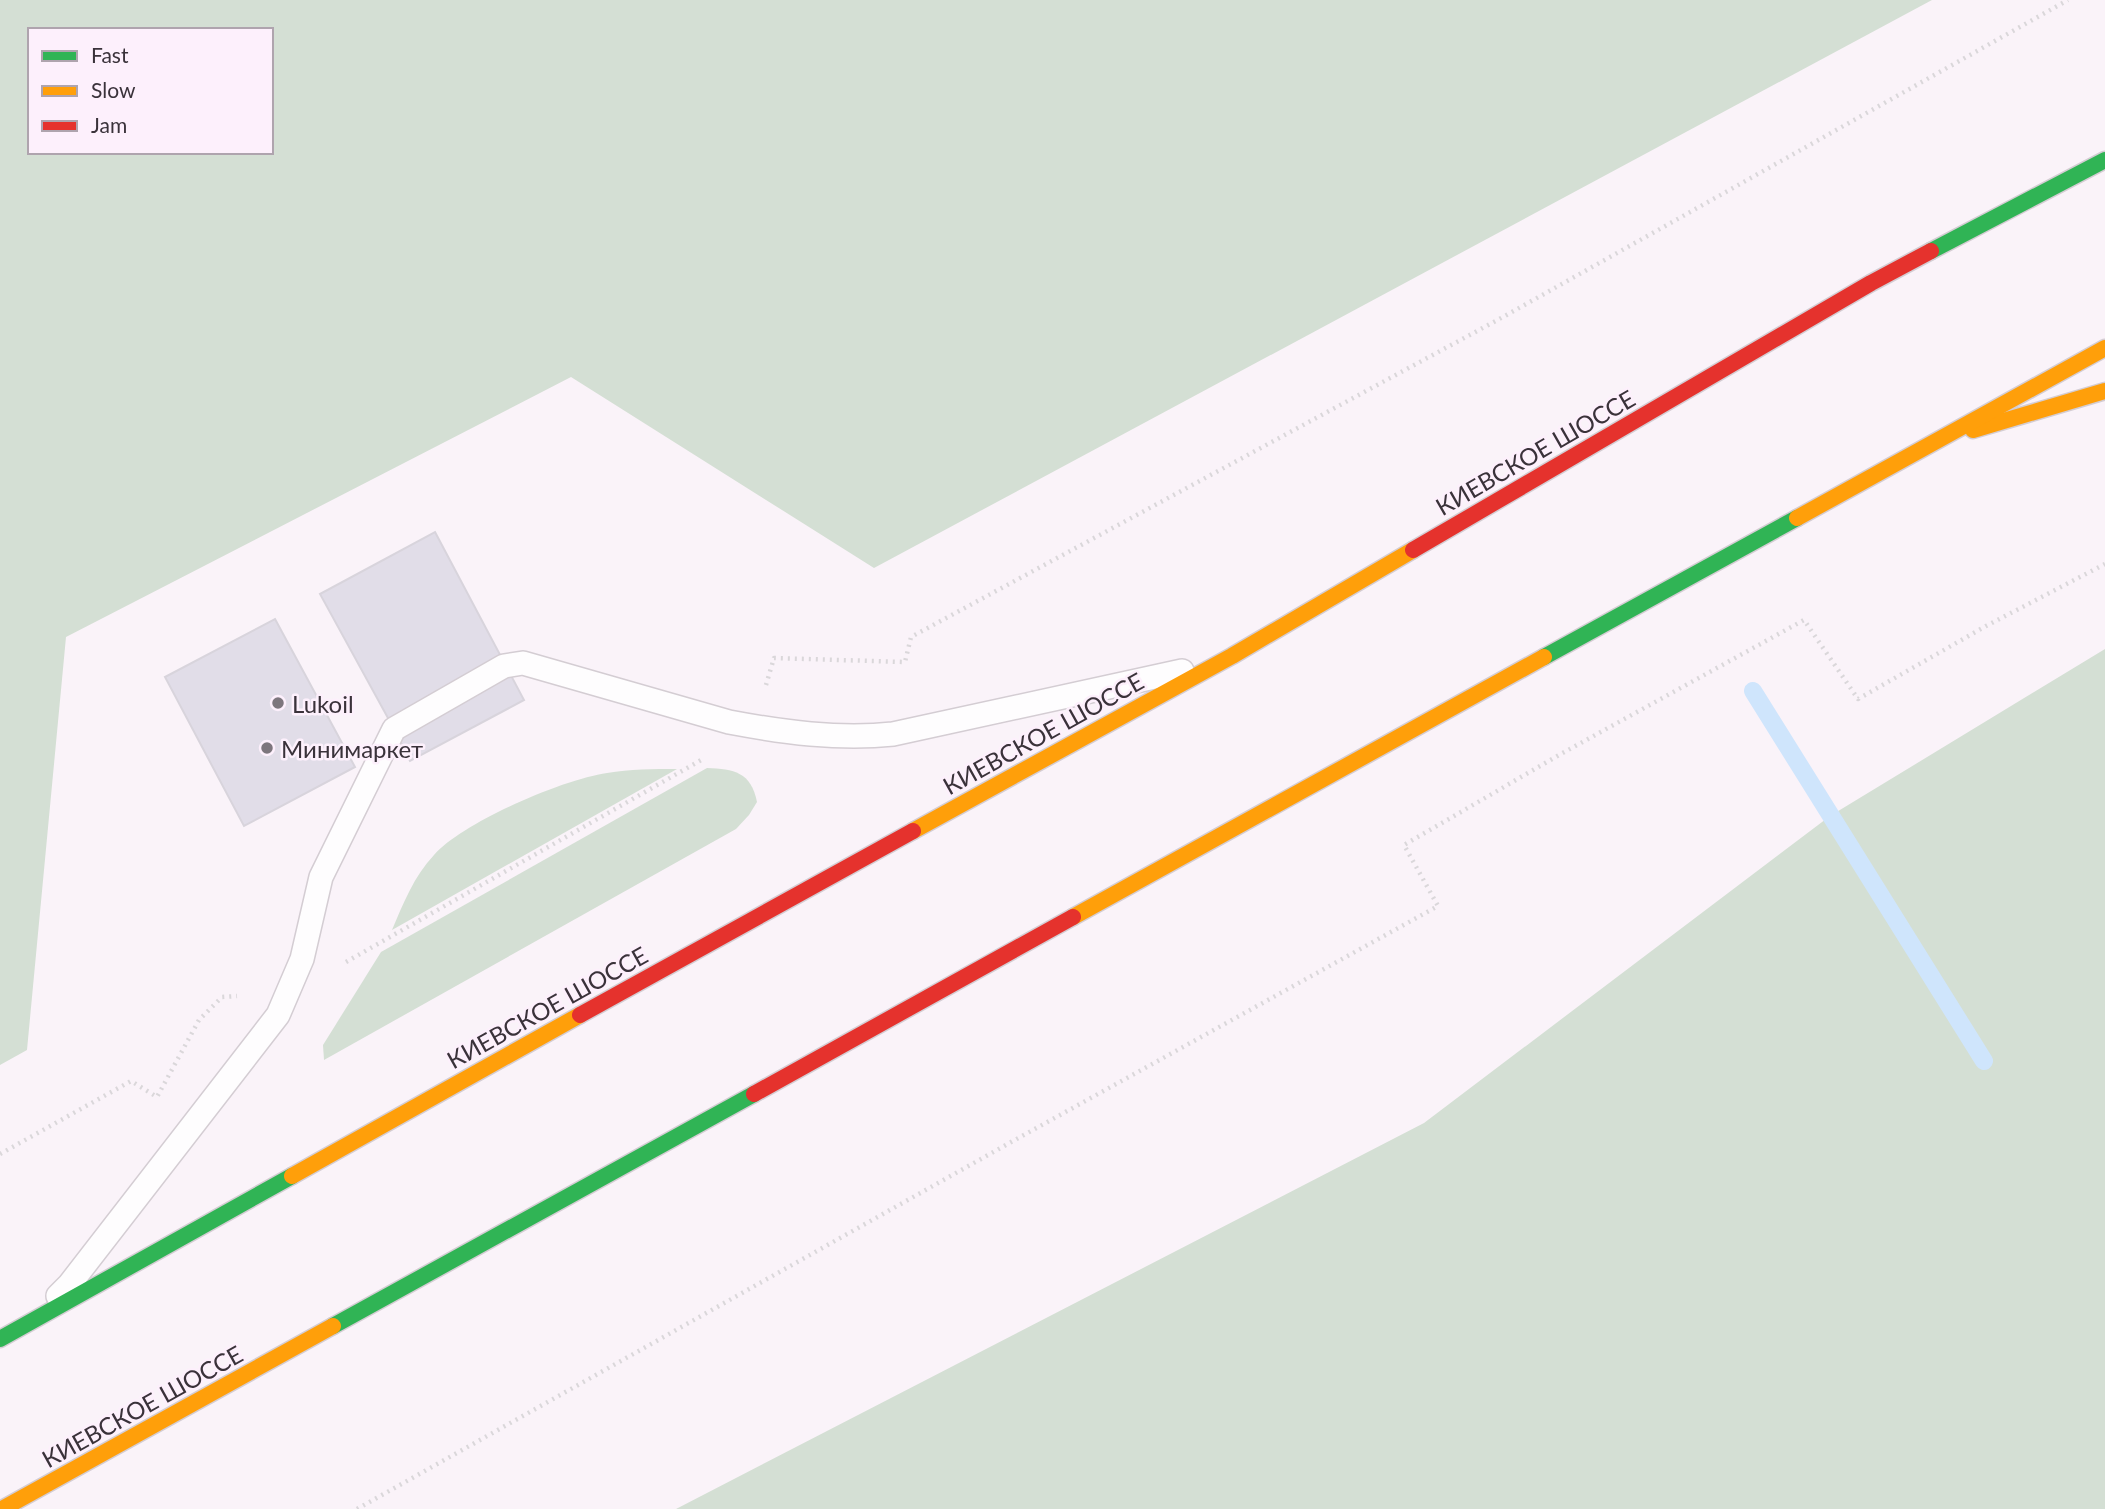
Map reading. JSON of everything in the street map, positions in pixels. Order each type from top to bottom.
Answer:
[{"type":"main road","name":"КИЕВСКОЕ ШОССЕ","points":[[0,1339],[634,985],[1232,656],[1871,283],[2105,160]]},
{"type":"main road","name":"КИЕВСКОЕ ШОССЕ","points":[[2,1509],[2105,348]]},
{"type":"main road","points":[[1941,439],[2105,391]]},
{"type":"lane","points":[[33,1321],[77,1274],[278,1015],[302,959],[321,877],[394,729],[505,666],[523,663],[729,722],[847,736],[893,734],[1175,673],[1232,656]]},
{"type":"path","points":[[0,1154],[131,1081],[157,1097],[199,1020],[222,997],[288,995],[754,727],[774,658],[905,662],[911,636],[1503,317],[2068,0]]},
{"type":"path","points":[[357,1509],[1438,906],[1404,845],[1559,755],[1804,620],[1858,699],[1986,626],[2105,564]]},
{"type":"shaded area","points":[[0,0],[1932,0],[874,568],[571,377],[66,637],[27,1050],[0,1065]]},
{"type":"shaded area","points":[[2105,649],[2105,1509],[676,1509],[1424,1123],[1830,816]]},
{"type":"shaded area","points":[[707,768],[740,774],[746,778],[754,792],[757,802],[736,829],[324,1060],[323,1045],[381,952]]},
{"type":"shaded area","points":[[677,769],[392,930],[410,891],[427,863],[448,842],[490,816],[541,793],[588,777],[624,771]]},
{"type":"building","points":[[435,532],[524,700],[410,761],[320,594]]},
{"type":"building","points":[[275,619],[355,767],[244,826],[165,677]]},
{"type":"waterway","points":[[1753,691],[1984,1061]]},
{"type":"traffic: fast","points":[[1931,251],[2105,160]]},
{"type":"traffic: fast","points":[[1544,657],[1797,518]]},
{"type":"traffic: fast","points":[[333,1326],[754,1094]]},
{"type":"traffic: fast","points":[[0,1339],[292,1176]]},
{"type":"traffic: slow","points":[[1797,518],[2105,348]]},
{"type":"traffic: slow","points":[[1973,430],[2105,391]]},
{"type":"traffic: slow","points":[[913,831],[1232,656],[1413,550]]},
{"type":"traffic: slow","points":[[1073,917],[1544,657]]},
{"type":"traffic: slow","points":[[292,1176],[580,1015]]},
{"type":"traffic: slow","points":[[2,1509],[333,1326]]},
{"type":"traffic: jam","points":[[1413,550],[1871,283],[1931,251]]},
{"type":"traffic: jam","points":[[580,1015],[913,831]]},
{"type":"traffic: jam","points":[[754,1094],[1073,917]]},
{"type":"place","name":"Lukoil","points":[[278,703]]},
{"type":"place","name":"Минимаркет","points":[[267,748]]}]
